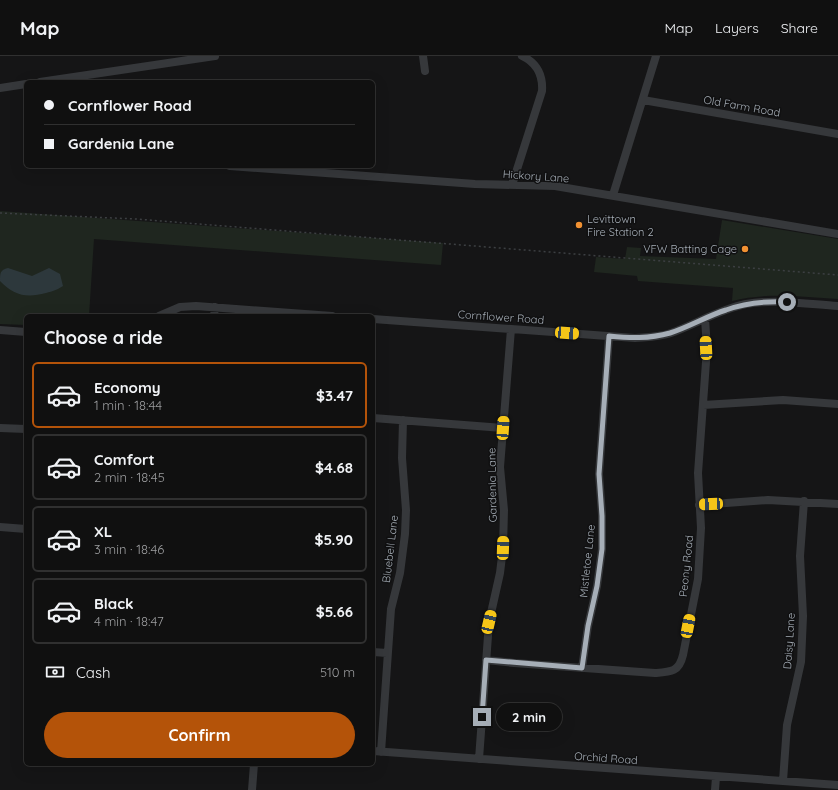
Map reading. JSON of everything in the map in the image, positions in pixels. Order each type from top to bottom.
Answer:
[{"type":"street","points":[[67,80],[81,79],[215,56]]},
{"type":"street","points":[[422,56],[425,71]]},
{"type":"street","points":[[512,185],[542,91],[539,72],[535,65],[522,56]]},
{"type":"street","points":[[613,195],[656,56]]},
{"type":"street","points":[[0,88],[24,84]]},
{"type":"street","name":"Old Farm Road","points":[[642,100],[838,134]]},
{"type":"street","name":"Hickory Lane","points":[[257,168],[475,184],[555,186],[838,234]]},
{"type":"street","name":"Cornflower Road","points":[[375,319],[635,338],[652,337],[670,333],[726,310],[746,304],[774,301],[838,306]]},
{"type":"street","points":[[164,314],[180,307],[196,306],[214,312],[273,314]]},
{"type":"street","name":"Peony Road","points":[[486,660],[655,673],[672,671],[679,666],[683,655],[698,579],[701,528],[698,473],[706,348],[705,319]]},
{"type":"street","name":"Gardenia Lane","points":[[479,759],[489,622],[500,573],[503,548],[504,510],[500,467],[511,329]]},
{"type":"street","points":[[0,330],[24,332]]},
{"type":"street","name":"Mistletoe Lane","points":[[582,668],[588,626],[597,586],[602,549],[602,516],[599,474],[609,336]]},
{"type":"street","points":[[703,405],[784,400],[838,404]]},
{"type":"street","points":[[375,418],[503,428]]},
{"type":"street","name":"Bluebell Lane","points":[[377,752],[391,609],[400,573],[405,534],[406,510],[402,458],[403,420]]},
{"type":"street","points":[[0,428],[24,429]]},
{"type":"street","points":[[699,505],[768,500],[838,504]]},
{"type":"street","name":"Daisy Lane","points":[[783,781],[787,725],[801,662],[803,616],[800,556],[804,502]]},
{"type":"street","points":[[0,527],[24,529]]},
{"type":"street","points":[[375,652],[387,653]]},
{"type":"street","name":"Orchid Road","points":[[377,752],[838,785]]},
{"type":"street","points":[[252,790],[254,766]]},
{"type":"street","points":[[715,790],[716,777]]},
{"type":"path","points":[[0,213],[136,219],[838,275]]},
{"type":"shaded area","points":[[0,211],[443,243],[441,265],[94,239],[89,314],[24,314],[24,325],[0,324]]},
{"type":"shaded area","points":[[722,220],[838,239],[838,299],[772,296],[745,298],[732,301],[733,288],[638,281],[637,276],[594,272],[596,257],[625,259],[627,247],[641,248],[640,256],[716,259]]},
{"type":"shaded area","points":[[8,268],[32,276],[49,268],[60,274],[63,286],[39,295],[16,293],[0,281],[1,272]]},
{"type":"place","name":"Levittown Fire Station 2","points":[[579,225]]},
{"type":"place","name":"VFW Batting Cage","points":[[745,249]]},
{"type":"route","points":[[482,717],[486,660],[582,668],[588,626],[597,586],[602,549],[602,516],[599,474],[609,336],[635,338],[652,337],[670,333],[726,310],[746,304],[774,301],[787,302]]}]
